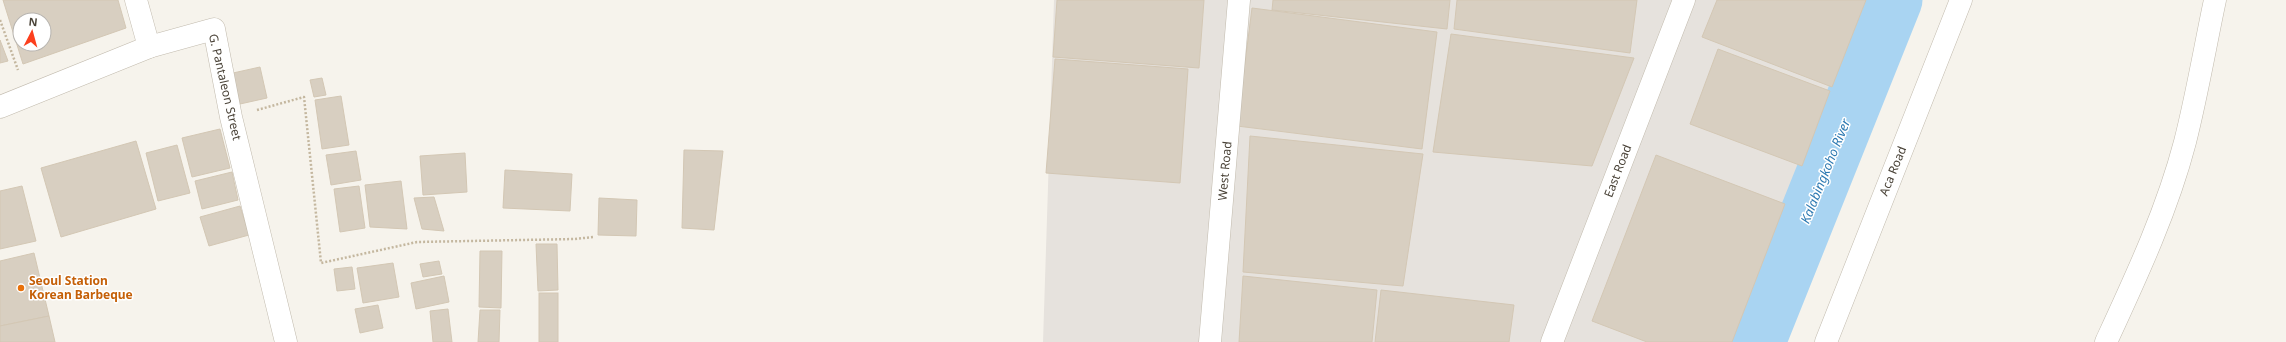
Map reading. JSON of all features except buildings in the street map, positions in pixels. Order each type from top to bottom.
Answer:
[{"type":"street","points":[[136,0],[149,47]]},
{"type":"street","name":"West Road","points":[[1210,342],[1239,0]]},
{"type":"street","name":"East Road","points":[[1552,342],[1684,0]]},
{"type":"street","name":"Aca Road","points":[[1826,342],[1961,0]]},
{"type":"street","points":[[2106,342],[2135,280],[2160,217],[2184,143],[2215,0]]},
{"type":"street","name":"G. Pantaleon Street","points":[[0,107],[149,47],[214,29],[231,117],[286,342]]},
{"type":"path","points":[[0,20],[19,72],[13,74]]},
{"type":"path","points":[[231,117],[304,97],[321,263],[417,242],[574,239],[593,237]]},
{"type":"shaded area","points":[[1054,0],[1883,0],[1750,342],[1043,342]]},
{"type":"waterway","name":"Kalabingkoho River","points":[[1757,342],[1894,0]]},
{"type":"place","name":"Seoul Station Korean Barbeque","points":[[21,288]]}]
